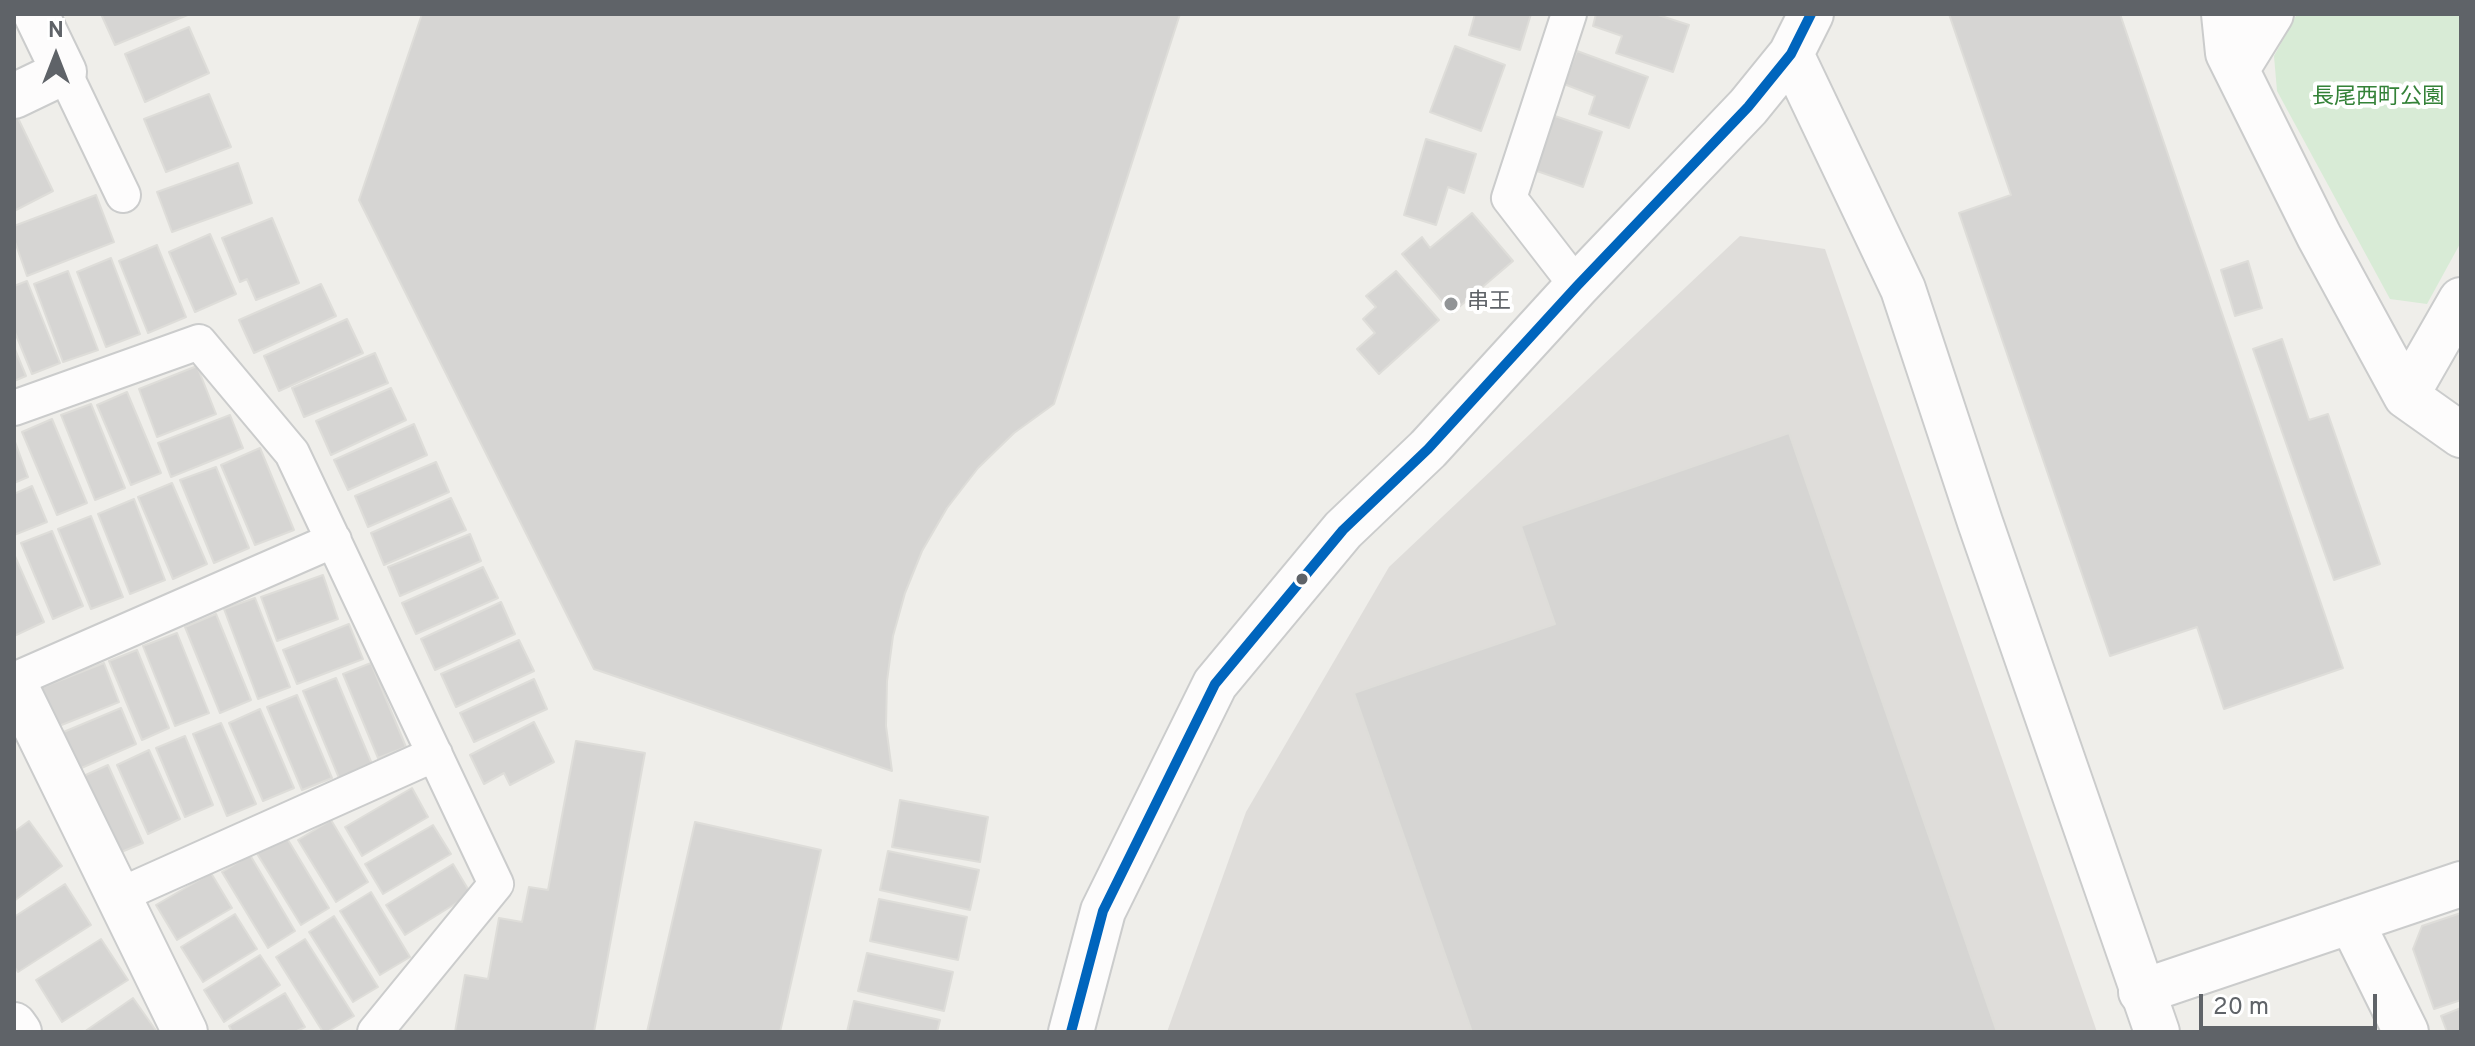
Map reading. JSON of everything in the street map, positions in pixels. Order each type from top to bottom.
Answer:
[{"type":"street","points":[[14,96],[64,72],[36,14]]},
{"type":"street","points":[[1071,1032],[1103,911],[1215,684],[1343,530],[1428,449],[1577,286],[1748,107],[1791,54],[1811,14]]},
{"type":"street","points":[[2224,14],[2228,53],[2319,236],[2406,396],[2461,435]]},
{"type":"street","points":[[2237,69],[2271,14]]},
{"type":"street","points":[[1791,54],[1903,289],[2157,1032]]},
{"type":"street","points":[[2406,396],[2461,300]]},
{"type":"street","points":[[14,681],[185,1032]]},
{"type":"street","points":[[2141,992],[2461,884]]},
{"type":"street","points":[[2351,921],[2406,1032]]},
{"type":"street","points":[[14,1025],[19,1032]]},
{"type":"lane","points":[[1569,14],[1509,198],[1577,286]]},
{"type":"lane","points":[[64,72],[123,195]]},
{"type":"lane","points":[[14,408],[199,342],[292,453],[496,884],[375,1032]]},
{"type":"lane","points":[[14,681],[334,540]]},
{"type":"lane","points":[[118,896],[435,754]]},
{"type":"shaded area","points":[[1740,236],[1825,249],[2097,1032],[1167,1032],[1246,812],[1389,567]]},
{"type":"green space","name":"長尾西町公園","points":[[2297,14],[2461,14],[2461,242],[2427,304],[2390,299],[2277,91],[2274,56]]},
{"type":"building","points":[[101,14],[190,14],[115,45]]},
{"type":"building","points":[[422,14],[1180,14],[1054,404],[1014,433],[978,468],[947,508],[922,551],[905,593],[893,636],[887,681],[886,726],[892,771],[594,669],[359,200]]},
{"type":"building","points":[[1475,14],[1531,14],[1520,50],[1469,35]]},
{"type":"building","points":[[1596,14],[1655,14],[1689,25],[1673,72],[1616,53],[1622,36],[1593,26]]},
{"type":"building","points":[[1949,14],[2120,14],[2343,668],[2224,709],[2197,627],[2110,656],[1959,213],[2011,195]]},
{"type":"building","points":[[189,27],[209,73],[145,102],[125,54]]},
{"type":"building","points":[[1455,46],[1505,65],[1481,131],[1430,112]]},
{"type":"building","points":[[1577,51],[1648,77],[1629,128],[1589,114],[1595,96],[1564,84]]},
{"type":"building","points":[[209,94],[231,147],[166,172],[144,119]]},
{"type":"building","points":[[14,115],[53,191],[14,211]]},
{"type":"building","points":[[1552,115],[1602,132],[1583,187],[1534,170]]},
{"type":"building","points":[[1426,139],[1476,154],[1464,193],[1448,187],[1436,225],[1404,215]]},
{"type":"building","points":[[238,163],[252,203],[172,232],[157,192]]},
{"type":"building","points":[[96,195],[114,242],[27,276],[14,239],[14,226]]},
{"type":"building","points":[[1472,213],[1513,261],[1452,313],[1402,254],[1422,237],[1430,248]]},
{"type":"building","points":[[272,218],[299,283],[256,300],[247,279],[240,282],[222,238]]},
{"type":"building","points":[[210,234],[236,294],[195,312],[169,252]]},
{"type":"building","points":[[157,245],[186,317],[148,333],[119,261]]},
{"type":"building","points":[[111,258],[140,334],[106,347],[77,272]]},
{"type":"building","points":[[2248,261],[2262,308],[2235,316],[2221,270]]},
{"type":"building","points":[[68,271],[98,350],[63,362],[34,284]]},
{"type":"building","points":[[1396,271],[1439,320],[1379,374],[1357,349],[1375,333],[1363,319],[1376,307],[1366,296]]},
{"type":"building","points":[[27,281],[60,363],[32,374],[14,330],[14,286]]},
{"type":"building","points":[[321,284],[336,316],[254,353],[239,320]]},
{"type":"building","points":[[347,319],[363,353],[279,391],[264,356]]},
{"type":"building","points":[[2282,339],[2309,420],[2328,414],[2380,564],[2334,580],[2253,349]]},
{"type":"building","points":[[14,347],[26,376],[14,381]]},
{"type":"building","points":[[375,353],[388,383],[304,417],[292,388]]},
{"type":"building","points":[[197,366],[216,414],[157,437],[139,389]]},
{"type":"building","points":[[391,388],[406,420],[331,455],[316,421]]},
{"type":"building","points":[[127,392],[161,473],[131,485],[97,405]]},
{"type":"building","points":[[91,404],[125,488],[95,500],[61,415]]},
{"type":"building","points":[[230,415],[243,448],[171,477],[158,443]]},
{"type":"building","points":[[52,419],[87,503],[57,515],[22,432]]},
{"type":"building","points":[[414,424],[427,455],[348,490],[334,460]]},
{"type":"building","points":[[1789,433],[1997,1032],[1472,1032],[1354,693],[1555,624],[1521,526]]},
{"type":"building","points":[[14,439],[28,477],[14,483]]},
{"type":"building","points":[[260,448],[294,530],[255,545],[221,465]]},
{"type":"building","points":[[436,462],[449,492],[368,527],[355,496]]},
{"type":"building","points":[[216,467],[249,548],[214,563],[180,480]]},
{"type":"building","points":[[172,483],[207,564],[173,579],[138,497]]},
{"type":"building","points":[[32,486],[47,522],[14,535],[14,494]]},
{"type":"building","points":[[451,498],[466,530],[384,565],[371,533]]},
{"type":"building","points":[[134,499],[165,580],[130,594],[98,514]]},
{"type":"building","points":[[91,516],[123,597],[91,609],[58,529]]},
{"type":"building","points":[[52,531],[83,606],[53,619],[21,543]]},
{"type":"building","points":[[470,534],[481,561],[400,596],[388,567]]},
{"type":"building","points":[[14,554],[44,622],[14,636]]},
{"type":"building","points":[[483,567],[498,598],[416,634],[402,603]]},
{"type":"building","points":[[323,575],[338,619],[277,641],[261,597]]},
{"type":"building","points":[[255,598],[290,687],[258,699],[224,609]]},
{"type":"building","points":[[501,602],[515,634],[435,670],[421,639]]},
{"type":"building","points":[[216,614],[251,700],[220,713],[185,627]]},
{"type":"building","points":[[349,624],[363,659],[297,684],[283,650]]},
{"type":"building","points":[[177,633],[209,713],[175,726],[143,646]]},
{"type":"building","points":[[519,640],[534,671],[456,707],[441,674]]},
{"type":"building","points":[[137,650],[169,728],[142,740],[109,661]]},
{"type":"building","points":[[104,663],[119,702],[54,728],[38,689]]},
{"type":"building","points":[[371,663],[406,747],[378,758],[343,674]]},
{"type":"building","points":[[336,678],[372,764],[339,778],[303,691]]},
{"type":"building","points":[[534,679],[547,709],[474,742],[460,713]]},
{"type":"building","points":[[297,695],[332,778],[302,790],[267,707]]},
{"type":"building","points":[[121,708],[136,744],[70,773],[54,736]]},
{"type":"building","points":[[260,709],[294,788],[263,801],[229,723]]},
{"type":"building","points":[[534,722],[554,762],[510,785],[504,773],[484,784],[470,755]]},
{"type":"building","points":[[221,723],[256,804],[227,816],[193,734]]},
{"type":"building","points":[[185,736],[213,805],[185,817],[156,748]]},
{"type":"building","points":[[576,741],[645,753],[594,1032],[455,1032],[465,975],[488,979],[499,918],[522,922],[529,887],[548,890]]},
{"type":"building","points":[[149,750],[180,819],[148,834],[117,765]]},
{"type":"building","points":[[108,765],[143,843],[114,855],[79,778]]},
{"type":"building","points":[[412,788],[428,817],[362,856],[345,827]]},
{"type":"building","points":[[900,800],[988,817],[980,862],[892,847]]},
{"type":"building","points":[[331,820],[368,882],[336,902],[298,840]]},
{"type":"building","points":[[29,821],[62,866],[14,901],[14,832]]},
{"type":"building","points":[[695,822],[821,850],[780,1032],[647,1032]]},
{"type":"building","points":[[433,825],[451,854],[383,894],[365,864]]},
{"type":"building","points":[[285,835],[329,908],[301,925],[256,852]]},
{"type":"building","points":[[888,851],[979,870],[970,910],[880,890]]},
{"type":"building","points":[[250,855],[295,931],[268,948],[222,872]]},
{"type":"building","points":[[453,864],[471,894],[405,935],[386,905]]},
{"type":"building","points":[[211,873],[232,908],[177,940],[156,905]]},
{"type":"building","points":[[65,884],[91,925],[18,972],[14,966],[14,917]]},
{"type":"building","points":[[371,892],[410,957],[380,975],[340,911]]},
{"type":"building","points":[[879,899],[967,917],[958,960],[870,941]]},
{"type":"building","points":[[2461,913],[2461,1000],[2434,1009],[2413,949],[2422,926]]},
{"type":"building","points":[[235,914],[257,949],[203,982],[181,947]]},
{"type":"building","points":[[334,916],[378,987],[353,1002],[309,932]]},
{"type":"building","points":[[101,939],[128,980],[62,1022],[36,980]]},
{"type":"building","points":[[305,939],[354,1016],[327,1032],[323,1032],[276,957]]},
{"type":"building","points":[[867,953],[953,972],[944,1011],[858,991]]},
{"type":"building","points":[[260,955],[280,985],[224,1022],[204,990]]},
{"type":"building","points":[[285,993],[305,1027],[295,1032],[232,1032],[229,1026]]},
{"type":"building","points":[[133,998],[157,1032],[84,1032]]},
{"type":"building","points":[[854,1001],[940,1020],[937,1032],[847,1032]]},
{"type":"building","points":[[2461,1008],[2461,1032],[2447,1032],[2441,1016]]},
{"type":"transit line","points":[[1071,1032],[1103,911],[1215,684],[1343,530],[1428,449],[1577,286],[1748,107],[1791,54],[1811,14]]},
{"type":"place","name":"串王","points":[[1451,304]]}]
